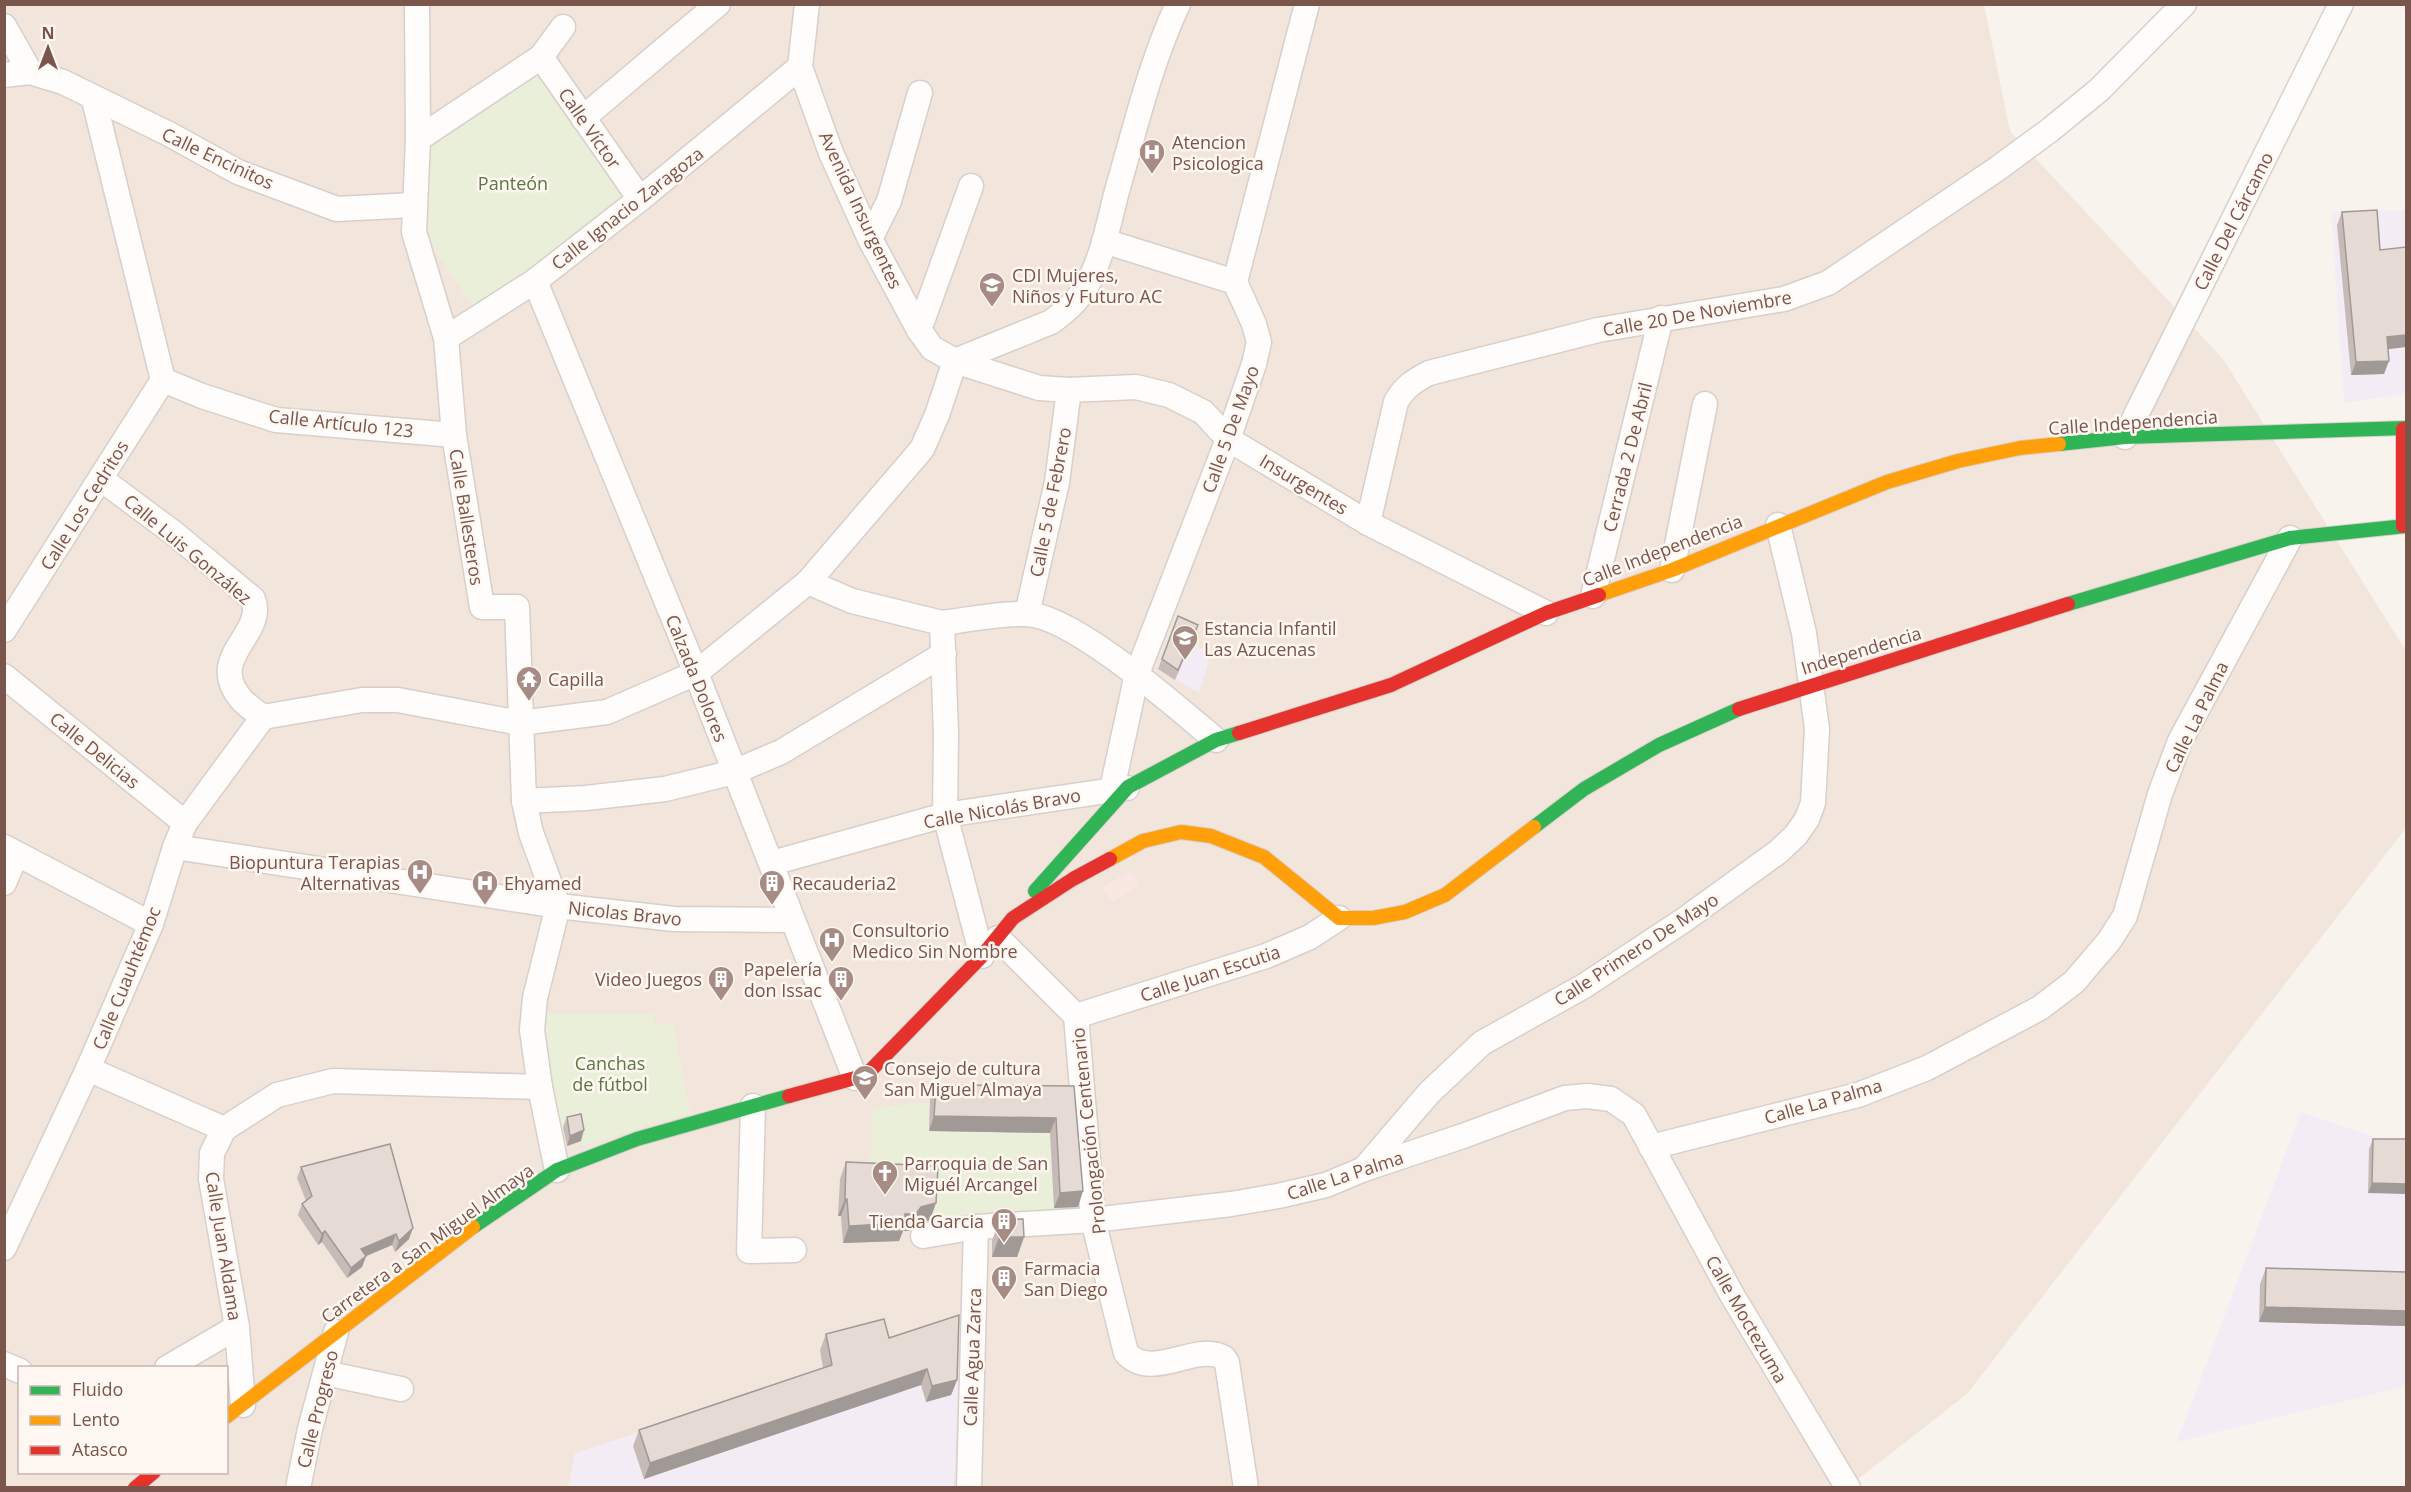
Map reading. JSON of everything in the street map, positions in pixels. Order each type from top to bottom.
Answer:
[{"type":"street","name":"Calle Ballesteros","points":[[417,4],[418,139],[414,232],[446,338],[454,435],[482,607],[517,607],[524,801],[531,833],[558,906]]},
{"type":"street","points":[[583,118],[718,4]]},
{"type":"street","name":"Avenida Insurgentes","points":[[807,4],[800,67],[831,153],[870,239],[919,330],[932,348],[955,361]]},
{"type":"street","points":[[263,717],[362,700],[398,700],[520,723],[608,712],[696,673],[808,582],[922,449],[937,415],[955,361],[1051,322],[1080,297],[1090,281],[1104,241],[1142,101],[1178,4]]},
{"type":"street","points":[[1104,241],[1235,282],[1307,4]]},
{"type":"street","name":"Calle 20 De Noviembre","points":[[1368,523],[1395,402],[1402,390],[1412,381],[1430,373],[1553,341],[1661,318],[1784,299],[1828,283],[1997,170],[2050,130],[2099,90],[2184,4]]},
{"type":"street","name":"Calle Del Cárcamo","points":[[2125,437],[2341,4]]},
{"type":"street","points":[[4,26],[30,72]]},
{"type":"street","points":[[418,139],[541,57],[563,27]]},
{"type":"street","name":"Calle Víctor","points":[[541,57],[639,200]]},
{"type":"street","name":"Calle Ignacio Zaragoza","points":[[446,338],[535,281],[639,200],[800,67]]},
{"type":"street","name":"Calle Encinitos","points":[[4,75],[30,72],[63,82],[94,100],[169,134],[238,171],[337,209],[414,205]]},
{"type":"street","points":[[870,239],[889,201],[920,93]]},
{"type":"street","points":[[94,100],[163,380]]},
{"type":"street","points":[[919,330],[971,186]]},
{"type":"street","name":"Calzada Dolores","points":[[535,281],[696,673],[855,1078]]},
{"type":"street","name":"Calle 5 De Mayo","points":[[1120,788],[1137,674],[1228,439],[1254,364],[1258,342],[1254,324],[1235,282]]},
{"type":"street","name":"Cerrada 2 De Abril","points":[[1593,596],[1661,318]]},
{"type":"street","name":"Insurgentes","points":[[955,361],[1039,388],[1069,390],[1136,387],[1169,395],[1203,412],[1228,439],[1368,523],[1546,612]]},
{"type":"street","name":"Calle Artículo 123","points":[[163,380],[202,396],[276,420],[454,435]]},
{"type":"street","name":"Calle Los Cedritos","points":[[4,630],[163,380]]},
{"type":"street","name":"Calle 5 de Febrero","points":[[1027,614],[1057,482],[1069,390]]},
{"type":"street","points":[[1672,570],[1705,404]]},
{"type":"street","points":[[2405,429],[2405,526]]},
{"type":"street","name":"Calle Independencia","points":[[990,947],[1120,788],[1216,740],[1391,685],[1546,612],[1672,570],[1887,482],[1958,461],[2020,448],[2125,437],[2405,429]]},
{"type":"street","name":"Calle Luis González","points":[[101,479],[175,534],[253,599],[256,607],[255,616],[231,659],[230,678],[242,700],[263,717]]},
{"type":"street","name":"Calle Primero De Mayo","points":[[1364,1169],[1429,1093],[1482,1043],[1602,974],[1745,877],[1796,835],[1807,819],[1813,803],[1817,729],[1802,623],[1778,525]]},
{"type":"street","name":"Independencia","points":[[1339,918],[1373,918],[1405,912],[1445,895],[1575,796],[1659,745],[1702,724],[1754,703],[2290,538],[2405,526]]},
{"type":"street","name":"Calle La Palma","points":[[923,1236],[976,1227],[1094,1220],[1231,1204],[1278,1196],[1326,1185],[1364,1169],[1464,1136],[1565,1098],[1587,1096],[1611,1099],[1634,1115],[1651,1147],[1858,1095],[1928,1068],[2040,1008],[2074,982],[2109,941],[2125,915],[2160,794],[2180,741],[2290,538]]},
{"type":"street","points":[[808,582],[852,601],[942,623],[1027,614],[1052,620],[1137,674],[1216,740]]},
{"type":"street","points":[[942,623],[945,815],[990,947]]},
{"type":"street","points":[[524,801],[586,798],[665,789],[734,772],[781,752],[944,654]]},
{"type":"street","name":"Calle Delicias","points":[[4,676],[185,824]]},
{"type":"street","name":"Calle Cuauhtémoc","points":[[4,1248],[88,1069],[151,924],[175,847],[185,824],[263,717]]},
{"type":"street","name":"Calle Nicolás Bravo","points":[[772,863],[945,815],[1120,788]]},
{"type":"street","name":"Calle Independencia","points":[[1013,918],[1112,856],[1143,841],[1181,832],[1211,836],[1239,845],[1264,857],[1339,918]]},
{"type":"street","name":"Nicolas Bravo","points":[[175,847],[558,906],[674,919],[792,920]]},
{"type":"street","points":[[4,883],[10,851],[151,924]]},
{"type":"street","points":[[557,1170],[540,1087],[532,1030],[535,998],[558,906]]},
{"type":"street","name":"Calle Juan Escutia","points":[[1076,1016],[1266,956],[1310,937],[1339,918]]},
{"type":"street","name":"Prolongación Centenario","points":[[990,947],[1076,1016],[1094,1220],[1126,1353],[1141,1363],[1156,1364],[1212,1353],[1224,1358],[1227,1363],[1246,1488]]},
{"type":"street","name":"Carretera a San Miguel Almaya","points":[[235,1411],[465,1232],[557,1170],[637,1139],[855,1078],[871,1070],[990,947]]},
{"type":"street","points":[[88,1069],[224,1129],[277,1095],[333,1081],[540,1087]]},
{"type":"street","points":[[753,1106],[749,1251],[794,1250]]},
{"type":"street","name":"Calle Juan Aldama","points":[[224,1129],[212,1153],[211,1179],[237,1326],[235,1411]]},
{"type":"street","name":"Calle Moctezuma","points":[[1651,1147],[1732,1295],[1848,1488]]},
{"type":"street","name":"Calle Agua Zarca","points":[[969,1488],[976,1227]]},
{"type":"street","points":[[170,1366],[237,1326]]},
{"type":"street","name":"Calle Progreso","points":[[298,1488],[336,1332]]},
{"type":"street","points":[[4,1364],[18,1370]]},
{"type":"street","points":[[326,1372],[400,1389]]},
{"type":"street","points":[[135,1488],[153,1474]]},
{"type":"shaded area","points":[[5,5],[1984,5],[2010,131],[2223,359],[2406,651],[2406,828],[1967,1394],[1848,1487],[5,1488]]},
{"type":"shaded area","points":[[2406,210],[2406,394],[2344,403],[2331,212]]},
{"type":"shaded area","name":"Estancia Infantil Las Azucenas","points":[[1175,626],[1194,635],[1191,643],[1211,653],[1199,693],[1158,669]]},
{"type":"shaded area","points":[[1130,871],[1140,885],[1113,902],[1102,888]]},
{"type":"shaded area","points":[[2301,1112],[2406,1147],[2406,1386],[2177,1442]]},
{"type":"shaded area","points":[[960,1329],[954,1487],[568,1488],[575,1453]]},
{"type":"green space","name":"Panteón","points":[[537,69],[628,198],[475,309],[425,236],[428,147]]},
{"type":"green space","name":"Canchas de fútbol","points":[[542,1014],[654,1014],[655,1025],[674,1024],[690,1113],[582,1146],[577,1124],[556,1129]]},
{"type":"green space","points":[[930,1103],[929,1131],[1050,1133],[1055,1214],[930,1218],[870,1180],[873,1109]]},
{"type":"building","points":[[2377,210],[2380,250],[2406,247],[2406,335],[2387,337],[2389,361],[2356,362],[2342,212]]},
{"type":"building","points":[[1178,616],[1198,625],[1178,670],[1162,659]]},
{"type":"building","points":[[936,1085],[1074,1086],[1083,1191],[1060,1193],[1056,1118],[934,1116]]},
{"type":"building","points":[[581,1114],[584,1130],[570,1136],[567,1117]]},
{"type":"building","points":[[2373,1139],[2406,1139],[2406,1184],[2372,1183]]},
{"type":"building","points":[[390,1144],[413,1228],[399,1241],[396,1234],[361,1249],[366,1256],[351,1268],[325,1231],[322,1234],[302,1204],[312,1196],[301,1167]]},
{"type":"building","points":[[846,1162],[938,1166],[936,1203],[921,1207],[916,1214],[905,1214],[905,1223],[849,1226],[847,1199],[845,1199]]},
{"type":"building","points":[[1023,1219],[1024,1237],[999,1237],[1000,1220]]},
{"type":"building","points":[[2266,1268],[2406,1272],[2406,1311],[2265,1307]]},
{"type":"building","points":[[959,1315],[957,1380],[932,1386],[927,1369],[650,1463],[639,1430],[832,1365],[826,1334],[884,1319],[889,1338]]},
{"type":"traffic: fast","points":[[2059,444],[2125,437],[2406,428]]},
{"type":"traffic: fast","points":[[2068,604],[2290,538],[2406,526]]},
{"type":"traffic: fast","points":[[1534,827],[1584,789],[1659,745],[1739,709]]},
{"type":"traffic: fast","points":[[1035,891],[1128,787],[1216,740],[1239,733]]},
{"type":"traffic: fast","points":[[473,1227],[557,1170],[637,1139],[789,1096]]},
{"type":"traffic: slow","points":[[1599,595],[1672,570],[1887,482],[1958,461],[2020,448],[2059,444]]},
{"type":"traffic: slow","points":[[1110,859],[1143,841],[1181,832],[1211,836],[1264,857],[1339,918],[1373,918],[1405,912],[1445,895],[1534,827]]},
{"type":"traffic: slow","points":[[228,1415],[473,1227]]},
{"type":"traffic: jam","points":[[2403,429],[2403,526]]},
{"type":"traffic: jam","points":[[1239,733],[1391,685],[1546,613],[1599,595]]},
{"type":"traffic: jam","points":[[1739,709],[2068,604]]},
{"type":"traffic: jam","points":[[789,1096],[855,1078],[871,1070],[982,956],[1013,918],[1073,879],[1110,859]]},
{"type":"traffic: jam","points":[[135,1488],[152,1474]]},
{"type":"place","name":"Atencion Psicologica","points":[[1152,175]]},
{"type":"place","name":"CDI Mujeres, Niños y Futuro AC","points":[[992,308]]},
{"type":"place","name":"Estancia Infantil Las Azucenas","points":[[1185,661]]},
{"type":"place","name":"Capilla","points":[[529,702]]},
{"type":"place","name":"Biopuntura Terapias Alternativas","points":[[420,895]]},
{"type":"place","name":"Ehyamed","points":[[485,906]]},
{"type":"place","name":"Recauderia2","points":[[772,906]]},
{"type":"place","name":"Consultorio Medico Sin Nombre","points":[[832,963]]},
{"type":"place","name":"Video Juegos","points":[[721,1002]]},
{"type":"place","name":"Papelería don Issac","points":[[841,1002]]},
{"type":"place","name":"Consejo de cultura San Miguel Almaya","points":[[865,1101]]},
{"type":"place","name":"Parroquia de San Miguél Arcangel","points":[[885,1196]]},
{"type":"place","name":"Tienda Garcia","points":[[1004,1244]]},
{"type":"place","name":"Farmacia San Diego","points":[[1004,1301]]}]
